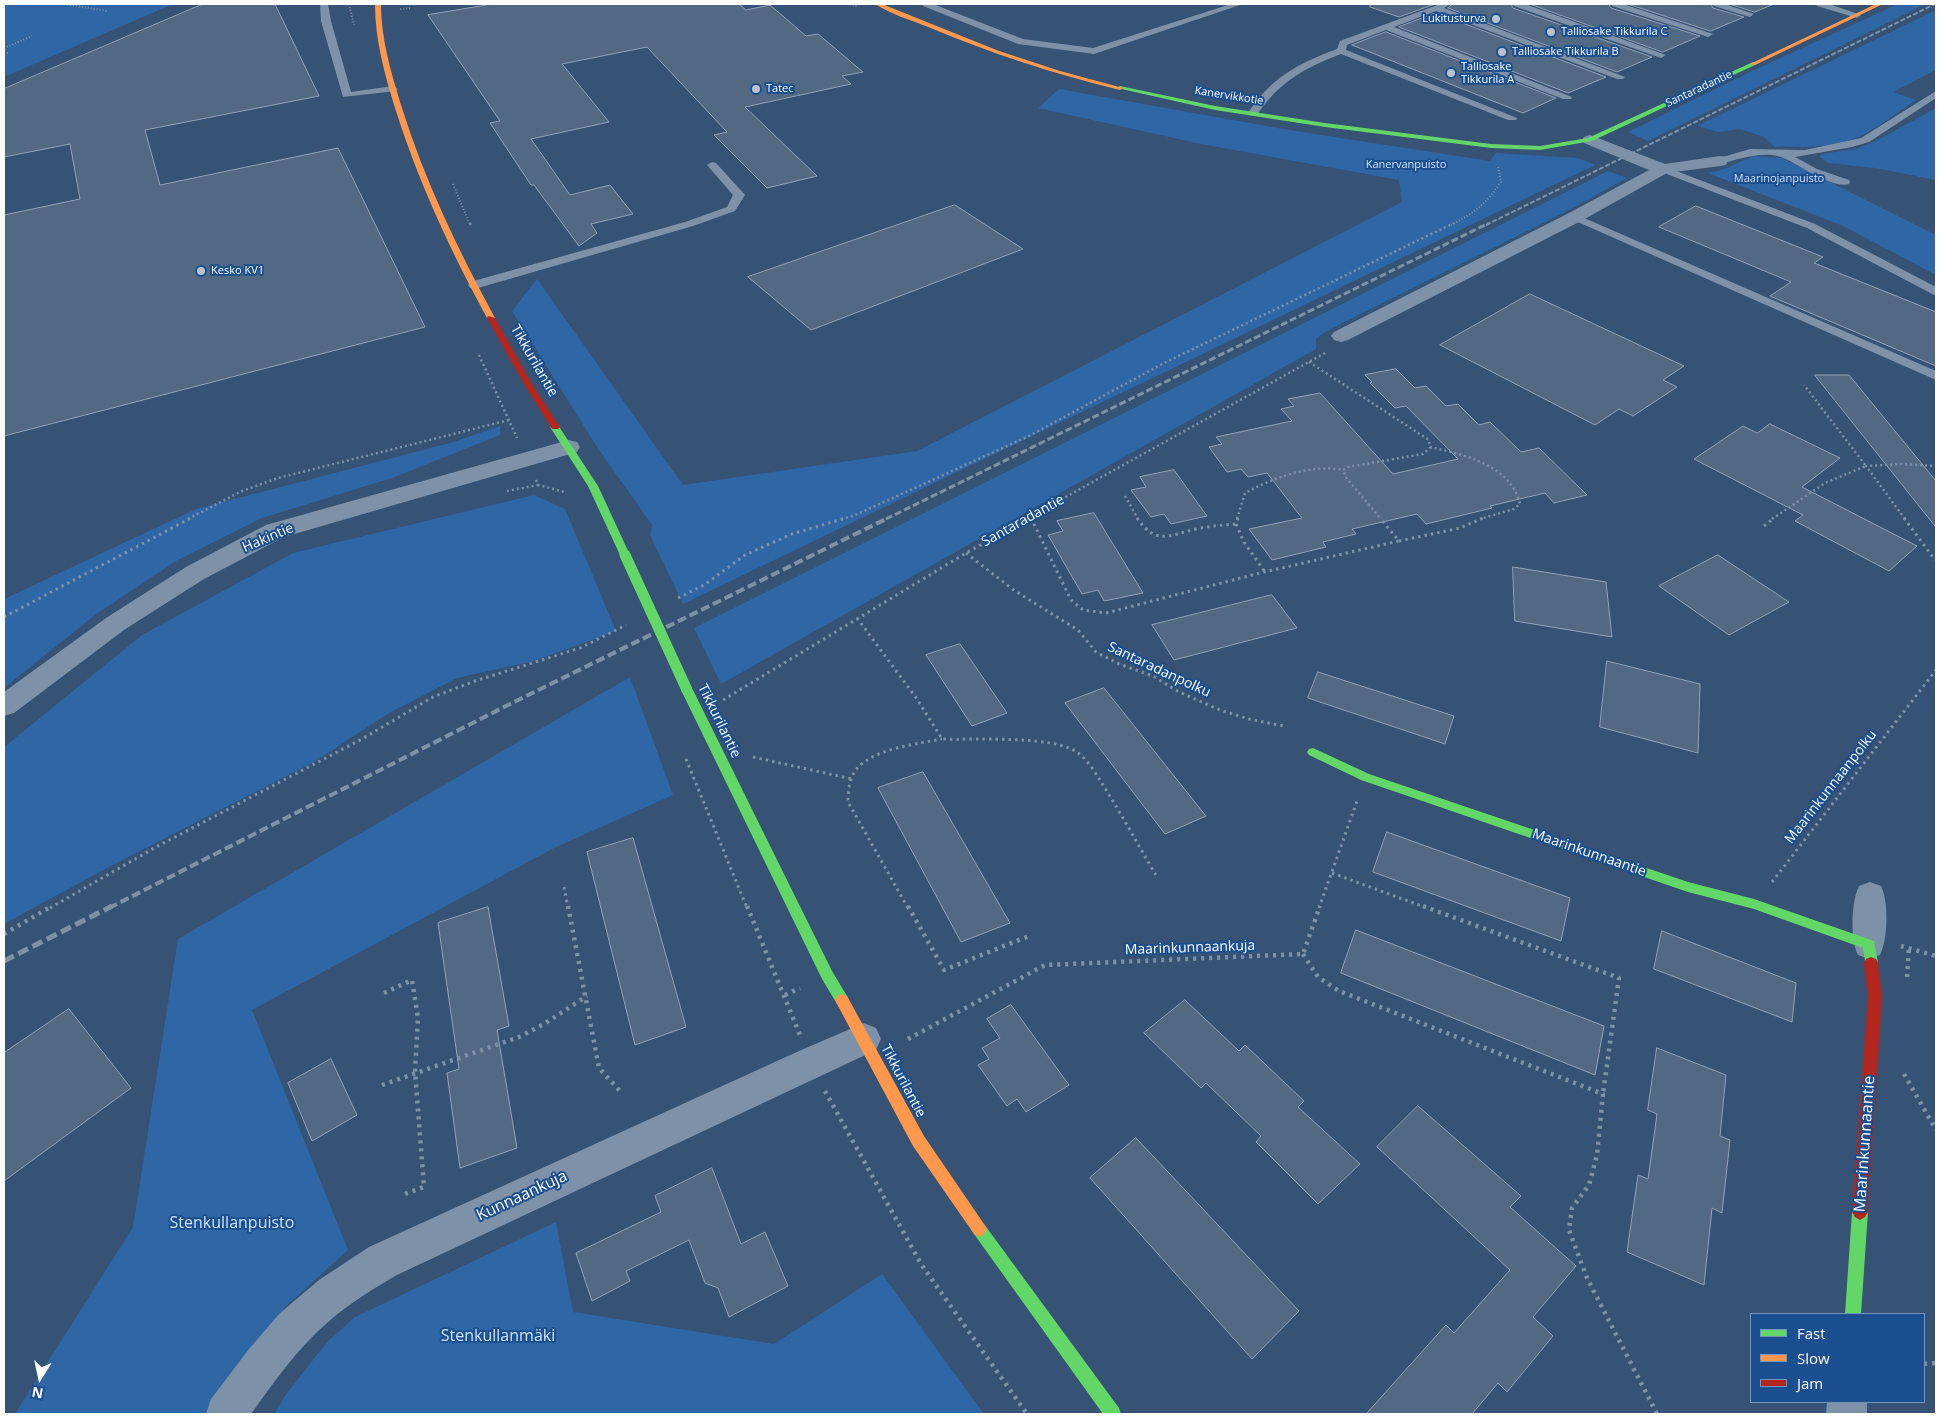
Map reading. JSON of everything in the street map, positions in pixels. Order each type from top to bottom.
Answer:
[{"type":"street","name":"Tikkurilantie","points":[[378,4],[383,48],[393,89],[416,162],[436,208],[474,284],[529,385],[592,486],[687,690],[826,975],[864,1039],[901,1112],[953,1193],[1113,1414]]},
{"type":"street","name":"Kanervikkotie","points":[[878,4],[984,48],[1050,71],[1150,94],[1253,113],[1492,146],[1530,149],[1560,147],[1590,140]]},
{"type":"street","name":"Santaradantie","points":[[1590,140],[1880,4]]},
{"type":"street","points":[[1590,140],[1663,170]]},
{"type":"street","points":[[1341,336],[1663,170],[1720,160]]},
{"type":"street","name":"Hakintie","points":[[4,706],[115,624],[195,572],[275,531],[569,447]]},
{"type":"street","name":"Maarinkunnaantie","points":[[1312,752],[1366,777],[1688,887],[1754,904],[1869,945]]},
{"type":"street","name":"Maarinkunnaantie","points":[[1853,1313],[1875,996],[1869,945],[1870,895]]},
{"type":"street","name":"Kunnaankuja","points":[[226,1414],[280,1343],[305,1316],[340,1286],[382,1261],[864,1039]]},
{"type":"lane","points":[[324,4],[326,21],[347,95],[393,89]]},
{"type":"lane","points":[[926,4],[1021,42],[1094,51],[1239,4]]},
{"type":"lane","points":[[1341,51],[1343,43],[1447,4]]},
{"type":"lane","points":[[1517,4],[1661,55]]},
{"type":"lane","points":[[1615,4],[1708,34]]},
{"type":"lane","points":[[1717,4],[1750,14]]},
{"type":"lane","points":[[1820,4],[1857,15]]},
{"type":"lane","points":[[1436,8],[1620,77]]},
{"type":"lane","points":[[1386,27],[1568,97]]},
{"type":"lane","points":[[1253,113],[1262,97],[1281,79],[1311,62],[1341,51],[1512,118]]},
{"type":"lane","points":[[1720,160],[1750,152],[1783,154],[1835,148],[1865,140],[1936,94]]},
{"type":"lane","points":[[1783,154],[1813,171],[1845,182]]},
{"type":"lane","points":[[474,284],[689,224],[731,209],[739,195],[712,165]]},
{"type":"lane","points":[[1663,170],[1811,226],[1936,292]]},
{"type":"lane","points":[[1575,217],[1936,376]]},
{"type":"path","points":[[4,6],[9,4]]},
{"type":"path","points":[[64,4],[107,11]]},
{"type":"path","points":[[4,48],[32,36]]},
{"type":"path","points":[[4,52],[8,53]]},
{"type":"path","points":[[677,598],[704,585],[745,555],[792,534],[853,516],[1029,436],[1164,363],[1473,214],[1492,197],[1501,182],[1499,167],[1493,161]]},
{"type":"path","points":[[448,180],[457,190],[471,223],[472,232]]},
{"type":"path","name":"Santaradantie","points":[[723,700],[966,553],[1329,351]]},
{"type":"path","points":[[1309,362],[1412,427],[1429,440],[1430,447]]},
{"type":"path","points":[[1804,385],[1935,560]]},
{"type":"path","points":[[4,617],[242,492],[278,478],[509,420]]},
{"type":"path","points":[[1265,572],[1244,542],[1236,524],[1245,493],[1259,485],[1323,467],[1343,470],[1348,467],[1423,454],[1430,447]]},
{"type":"path","points":[[1030,517],[1066,592],[1076,606],[1090,612],[1106,613],[1265,572],[1460,528],[1484,517],[1514,509],[1520,504],[1518,495],[1501,475],[1486,463],[1430,447]]},
{"type":"path","points":[[1764,526],[1790,505],[1853,469],[1866,466],[1900,464],[1936,466]]},
{"type":"path","points":[[1343,470],[1347,479],[1399,541]]},
{"type":"path","points":[[499,493],[538,485]]},
{"type":"path","points":[[1125,496],[1144,527],[1152,534],[1160,537],[1168,537],[1199,528],[1236,524]]},
{"type":"path","name":"Santaradanpolku","points":[[966,553],[1015,591],[1078,630],[1096,652],[1119,664],[1153,676],[1179,692],[1220,710],[1249,719],[1284,726]]},
{"type":"path","points":[[857,618],[917,699],[942,739]]},
{"type":"path","points":[[4,934],[156,847],[362,739],[432,697],[475,681],[580,648],[633,621]]},
{"type":"path","name":"Maarinkunnaanpolku","points":[[1754,904],[1936,670]]},
{"type":"path","points":[[1029,936],[944,970],[848,802],[848,790],[854,772],[865,762],[893,750],[942,739],[1037,742],[1062,745],[1079,753],[1099,778],[1157,877]]},
{"type":"path","points":[[753,757],[852,779]]},
{"type":"path","points":[[1366,777],[1303,954],[1318,976],[1339,991],[1602,1094]]},
{"type":"path","points":[[1332,873],[1619,978],[1602,1094],[1595,1162],[1589,1185],[1572,1208],[1569,1230],[1587,1278],[1657,1414]]},
{"type":"path","points":[[564,887],[599,1068],[620,1092]]},
{"type":"path","name":"Maarinkunnaankuja","points":[[908,1040],[1045,965],[1303,954]]},
{"type":"path","points":[[384,993],[412,980],[418,1018],[415,1071],[424,1188],[402,1195]]},
{"type":"path","points":[[382,1085],[415,1071],[470,1055],[539,1028],[586,996]]},
{"type":"path","points":[[1902,1071],[1936,1130]]},
{"type":"green space","points":[[4,4],[173,4],[4,77]]},
{"type":"green space","points":[[1898,4],[1926,4],[1648,141],[1628,132],[1750,72]]},
{"type":"green space","points":[[1936,10],[1936,70],[1893,92],[1916,100],[1867,133],[1840,144],[1812,147],[1775,147],[1764,137],[1740,129],[1718,132],[1697,126]]},
{"type":"green space","name":"Kanervanpuisto","points":[[1059,89],[1289,130],[1490,161],[1496,153],[1578,158],[1595,165],[683,604],[650,535],[652,525],[599,450],[512,311],[537,279],[683,485],[917,451],[1402,202],[1399,180],[1201,144],[1038,108]]},
{"type":"green space","points":[[1936,108],[1936,180],[1875,168],[1828,163],[1820,157],[1821,154],[1856,149],[1876,141]]},
{"type":"green space","name":"Maarinojanpuisto","points":[[1754,156],[1782,158],[1936,235],[1936,275],[1843,226],[1708,173],[1724,169]]},
{"type":"green space","points":[[1608,171],[1627,178],[1569,210],[1325,332],[1316,339],[1316,349],[721,684],[694,628]]},
{"type":"green space","points":[[500,426],[500,435],[392,478],[262,518],[176,561],[95,615],[4,688],[4,599],[196,509],[450,443]]},
{"type":"green space","points":[[534,495],[565,509],[616,631],[534,661],[457,678],[389,713],[314,762],[105,869],[4,924],[4,747],[142,635],[293,553]]},
{"type":"green space","name":"Stenkullanpuisto","points":[[630,677],[673,795],[554,848],[252,1010],[348,1250],[284,1308],[221,1388],[207,1414],[15,1414],[133,1227],[178,939]]},
{"type":"green space","name":"Stenkullanmäki","points":[[556,1222],[573,1312],[774,1344],[882,1274],[984,1414],[275,1414],[284,1397],[327,1342],[355,1317]]},
{"type":"building","name":"Kesko KV1","points":[[203,4],[275,4],[319,96],[145,130],[160,185],[338,148],[425,327],[4,436],[4,215],[80,199],[70,144],[4,157],[4,89]]},
{"type":"building","name":"Tatec","points":[[493,4],[739,4],[746,10],[770,5],[806,36],[818,34],[863,72],[842,76],[851,84],[745,107],[817,176],[767,188],[714,135],[727,132],[647,47],[562,64],[609,122],[531,139],[570,195],[610,185],[633,214],[591,224],[597,233],[579,246],[534,185],[531,185],[490,123],[500,121],[428,15]]},
{"type":"building","points":[[1371,4],[1435,4],[1399,17],[1370,7]]},
{"type":"building","name":"Talliosake Tikkurila C","points":[[1453,4],[1511,4],[1513,8],[1652,57],[1617,72],[1448,8]]},
{"type":"building","points":[[1530,4],[1609,4],[1611,8],[1700,36],[1663,52]]},
{"type":"building","points":[[1628,4],[1711,4],[1713,8],[1744,17],[1711,31]]},
{"type":"building","points":[[1730,4],[1774,4],[1755,12]]},
{"type":"building","name":"Talliosake Tikkurila B","points":[[1436,13],[1606,77],[1568,93],[1399,27]]},
{"type":"building","name":"Talliosake Tikkurila A","points":[[1386,32],[1556,98],[1523,113],[1352,45]]},
{"type":"building","points":[[955,205],[1023,249],[811,330],[748,277]]},
{"type":"building","points":[[1696,206],[1823,257],[1814,263],[1936,312],[1936,366],[1770,296],[1791,282],[1659,227]]},
{"type":"building","points":[[1530,294],[1684,366],[1663,380],[1677,387],[1633,416],[1619,409],[1595,425],[1440,345]]},
{"type":"building","points":[[1396,369],[1415,388],[1426,386],[1446,406],[1458,404],[1479,425],[1490,422],[1521,452],[1539,448],[1587,495],[1554,503],[1545,493],[1426,524],[1417,514],[1352,529],[1356,534],[1323,542],[1326,547],[1272,560],[1249,529],[1302,518],[1267,473],[1248,477],[1241,469],[1227,472],[1209,447],[1222,444],[1216,437],[1292,421],[1281,409],[1294,406],[1288,399],[1320,393],[1393,474],[1458,459],[1406,406],[1395,408],[1370,383],[1372,382],[1365,375]]},
{"type":"building","points":[[1815,375],[1849,375],[1936,481],[1936,527]]},
{"type":"building","points":[[1770,424],[1840,458],[1802,487],[1917,546],[1889,571],[1795,521],[1803,515],[1694,459],[1743,426],[1757,433]]},
{"type":"building","points":[[1174,470],[1207,516],[1171,524],[1164,514],[1151,517],[1131,490],[1146,487],[1140,477]]},
{"type":"building","points":[[1094,513],[1143,593],[1104,601],[1098,590],[1082,594],[1048,535],[1063,531],[1057,521]]},
{"type":"building","points":[[1718,555],[1789,602],[1729,635],[1659,586]]},
{"type":"building","points":[[1513,567],[1606,582],[1612,637],[1515,621]]},
{"type":"building","points":[[1272,595],[1297,628],[1174,660],[1152,625]]},
{"type":"building","points":[[960,644],[1007,713],[972,726],[926,655]]},
{"type":"building","points":[[1607,661],[1700,684],[1698,753],[1600,727]]},
{"type":"building","points":[[1318,672],[1454,716],[1445,744],[1308,698]]},
{"type":"building","points":[[1104,688],[1206,816],[1165,834],[1065,703]]},
{"type":"building","points":[[923,772],[1010,923],[961,942],[878,788]]},
{"type":"building","points":[[1387,832],[1570,898],[1561,941],[1373,872]]},
{"type":"building","points":[[633,838],[686,1027],[635,1045],[587,852]]},
{"type":"building","points":[[488,907],[509,1026],[497,1030],[517,1148],[460,1168],[447,1073],[459,1069],[438,923]]},
{"type":"building","points":[[1356,930],[1604,1026],[1595,1075],[1341,973]]},
{"type":"building","points":[[1662,931],[1796,983],[1792,1022],[1654,969]]},
{"type":"building","points":[[1185,1000],[1239,1051],[1245,1045],[1304,1101],[1298,1107],[1360,1164],[1318,1204],[1256,1142],[1261,1136],[1206,1083],[1201,1088],[1144,1033]]},
{"type":"building","points":[[1011,1005],[1069,1085],[1026,1112],[1017,1099],[1007,1106],[978,1065],[989,1059],[982,1048],[1000,1038],[987,1019]]},
{"type":"building","points":[[69,1009],[131,1088],[4,1181],[4,1053]]},
{"type":"building","points":[[1657,1048],[1726,1075],[1720,1136],[1730,1140],[1722,1213],[1712,1208],[1704,1285],[1627,1252],[1638,1175],[1648,1179],[1657,1114],[1648,1110]]},
{"type":"building","points":[[331,1059],[357,1115],[312,1141],[288,1083]]},
{"type":"building","points":[[1418,1106],[1521,1196],[1510,1207],[1576,1266],[1533,1317],[1553,1336],[1507,1392],[1498,1383],[1472,1414],[1366,1414],[1446,1325],[1454,1333],[1510,1270],[1377,1147]]},
{"type":"building","points":[[1136,1138],[1299,1311],[1252,1359],[1090,1178]]},
{"type":"building","points":[[712,1168],[741,1244],[765,1232],[788,1286],[729,1317],[718,1288],[705,1283],[689,1240],[626,1271],[630,1281],[592,1301],[576,1253],[661,1212],[655,1196]]},
{"type":"railway","points":[[1486,225],[1935,4]]},
{"type":"railway","points":[[886,519],[1489,223]]},
{"type":"railway","points":[[109,908],[508,705],[888,518]]},
{"type":"railway","points":[[4,961],[112,906]]},
{"type":"traffic: fast","points":[[1120,88],[1215,108],[1325,125],[1491,146],[1540,148],[1590,140],[1753,64]]},
{"type":"traffic: fast","points":[[555,427],[593,486],[625,555]]},
{"type":"traffic: fast","points":[[625,555],[687,690]]},
{"type":"traffic: fast","points":[[687,690],[827,975],[842,1000]]},
{"type":"traffic: fast","points":[[1313,752],[1365,777],[1688,887],[1754,904],[1869,945],[1871,963]]},
{"type":"traffic: fast","points":[[1853,1313],[1860,1212]]},
{"type":"traffic: fast","points":[[979,1229],[1113,1414]]},
{"type":"traffic: slow","points":[[378,4],[380,37],[384,58],[412,149],[448,235],[491,318]]},
{"type":"traffic: slow","points":[[878,4],[997,52],[1057,72],[1120,88]]},
{"type":"traffic: slow","points":[[1753,64],[1880,4]]},
{"type":"traffic: slow","points":[[842,1000],[893,1097],[919,1141],[979,1229]]},
{"type":"traffic: jam","points":[[491,318],[528,384],[555,427]]},
{"type":"traffic: jam","points":[[1860,1212],[1875,996],[1871,963]]},
{"type":"place","name":"Lukitusturva","points":[[1496,19]]},
{"type":"place","name":"Talliosake Tikkurila C","points":[[1551,32]]},
{"type":"place","name":"Talliosake Tikkurila B","points":[[1502,52]]},
{"type":"place","name":"Talliosake Tikkurila A","points":[[1451,73]]},
{"type":"place","name":"Tatec","points":[[756,89]]},
{"type":"place","name":"Kesko KV1","points":[[201,271]]}]
